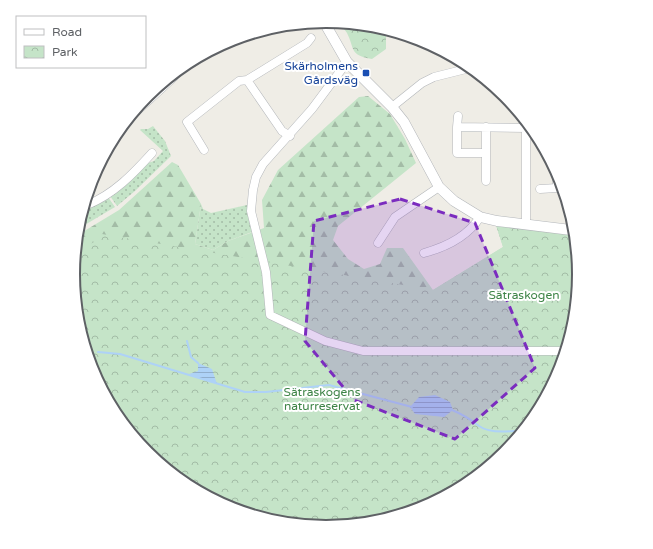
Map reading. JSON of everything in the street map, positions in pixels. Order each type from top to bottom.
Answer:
[{"type":"street","points":[[328,28],[347,62],[392,107],[404,122],[439,187],[454,200],[480,217],[526,225],[569,230]]},
{"type":"street","points":[[204,150],[187,122],[239,81],[247,80],[307,43],[311,38]]},
{"type":"street","points":[[347,62],[290,136],[263,164],[256,177],[251,200],[252,222],[266,272],[270,314],[325,341],[363,351],[561,351]]},
{"type":"street","points":[[392,107],[422,83],[434,77],[463,70]]},
{"type":"street","points":[[247,80],[282,131],[290,136]]},
{"type":"street","points":[[458,116],[457,153],[486,153]]},
{"type":"street","points":[[457,127],[525,128]]},
{"type":"street","points":[[486,127],[486,181]]},
{"type":"street","points":[[526,225],[527,132]]},
{"type":"street","points":[[90,203],[114,191],[128,179],[152,153]]},
{"type":"street","points":[[378,243],[395,217],[439,187]]},
{"type":"street","points":[[540,189],[557,188]]},
{"type":"street","points":[[424,253],[438,249],[467,233],[480,217]]},
{"type":"highlighted area","points":[[400,199],[475,223],[535,368],[455,439],[354,400],[305,341],[314,221]]},
{"type":"green space","points":[[343,29],[359,30],[386,35],[386,49],[372,59],[360,56],[354,50],[347,33]]},
{"type":"green space","name":"Sätraskogen","points":[[368,96],[390,114],[405,139],[416,163],[338,226],[333,240],[348,259],[364,269],[380,264],[387,248],[403,248],[433,290],[503,247],[496,225],[573,271],[571,307],[564,343],[80,275],[84,231],[119,210],[172,162],[178,165],[201,204],[195,244],[213,250],[228,241],[264,228],[262,200],[278,170],[359,97]]},
{"type":"green space","points":[[153,126],[165,141],[171,156],[135,191],[117,206],[110,196],[124,187],[148,163],[154,161],[163,151],[140,130],[148,129]]},
{"type":"green space","points":[[108,197],[115,207],[85,225],[89,206]]},
{"type":"green space","points":[[201,204],[203,209],[211,213],[247,205],[252,232],[228,241],[213,250],[195,244]]},
{"type":"green space","name":"Sätraskogens naturreservat","points":[[496,225],[569,234],[573,274],[571,307],[565,338],[548,384],[522,425],[501,449],[477,470],[436,496],[390,513],[359,519],[326,521],[294,519],[263,513],[217,496],[176,470],[141,437],[113,398],[105,384],[93,354],[88,338],[82,307],[80,274],[82,248],[94,242],[102,234],[433,290],[503,247]]},
{"type":"water","points":[[198,363],[212,369],[217,384],[189,374],[198,371]]},
{"type":"water","points":[[435,395],[450,402],[453,410],[444,417],[415,414],[410,407],[419,397]]},
{"type":"waterway","points":[[187,341],[191,357],[198,363]]},
{"type":"waterway","points":[[98,352],[120,354],[245,392],[266,392],[329,385],[412,407]]},
{"type":"waterway","points":[[452,410],[466,417],[483,429],[505,432],[517,430]]},
{"type":"place","name":"Skärholmens Gårdsväg","points":[[366,73]]}]
